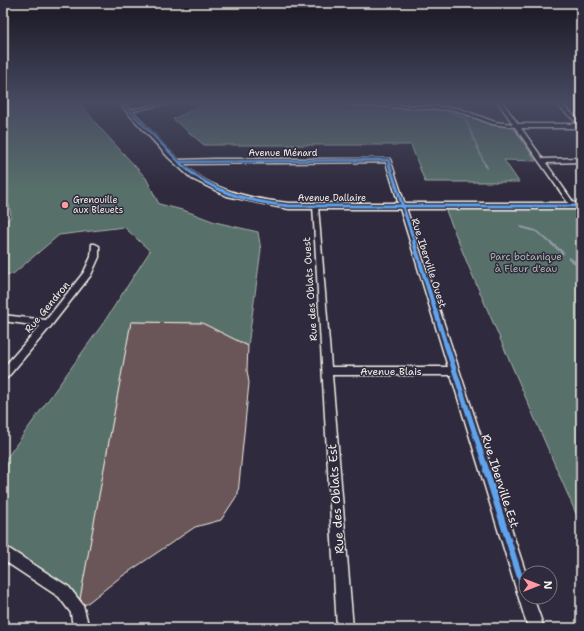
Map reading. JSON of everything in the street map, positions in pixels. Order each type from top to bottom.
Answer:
[{"type":"street","name":"Avenue Dallaire","points":[[149,131],[195,177],[230,194],[274,204],[315,206],[577,206]]},
{"type":"street","points":[[522,131],[542,161],[577,206]]},
{"type":"street","name":"Avenue Ménard","points":[[179,162],[388,160]]},
{"type":"street","name":"Rue Iberville Ouest","points":[[388,160],[455,371]]},
{"type":"street","points":[[542,161],[581,160]]},
{"type":"street","name":"Rue des Oblats Ouest","points":[[315,206],[327,371]]},
{"type":"street","name":"Rue Gendron","points":[[3,375],[48,324],[88,273],[94,257],[95,246]]},
{"type":"street","points":[[3,318],[48,324]]},
{"type":"street","name":"Avenue Blais","points":[[327,371],[455,371]]},
{"type":"street","name":"Rue des Oblats Est","points":[[327,371],[345,628]]},
{"type":"street","name":"Rue Iberville Est","points":[[455,371],[518,572]]},
{"type":"street","points":[[3,552],[64,592],[78,610],[81,628]]},
{"type":"street","name":"Rue Iberville Est","points":[[529,605],[536,628]]},
{"type":"green space","points":[[3,131],[103,131],[146,178],[159,204],[186,211],[215,222],[258,232],[261,250],[248,346],[202,323],[131,322],[78,610],[3,552],[3,463],[104,322],[150,251],[124,227],[59,235],[13,274],[3,275],[3,226],[11,216],[9,205],[3,201]]},
{"type":"green space","points":[[188,131],[516,131],[536,161],[504,160],[519,182],[425,182],[411,145],[204,145]]},
{"type":"green space","name":"Parc botanique à Fleur d'eau","points":[[444,206],[581,206],[581,525],[468,265]]},
{"type":"building","points":[[131,322],[202,323],[248,346],[247,370],[249,383],[238,494],[221,520],[195,527],[118,579],[85,605],[80,599]]},
{"type":"waterway","points":[[471,131],[485,165]]},
{"type":"waterway","points":[[485,164],[487,168]]},
{"type":"waterway","points":[[521,227],[536,231],[552,244]]},
{"type":"waterway","points":[[551,243],[563,253]]},
{"type":"waterway","points":[[569,258],[581,267]]},
{"type":"cycle path","points":[[149,131],[195,177],[230,194],[273,204],[289,206],[581,206]]},
{"type":"cycle path","points":[[179,162],[388,160],[518,571]]},
{"type":"place","name":"Grenouille aux Bleuets","points":[[65,205]]}]
